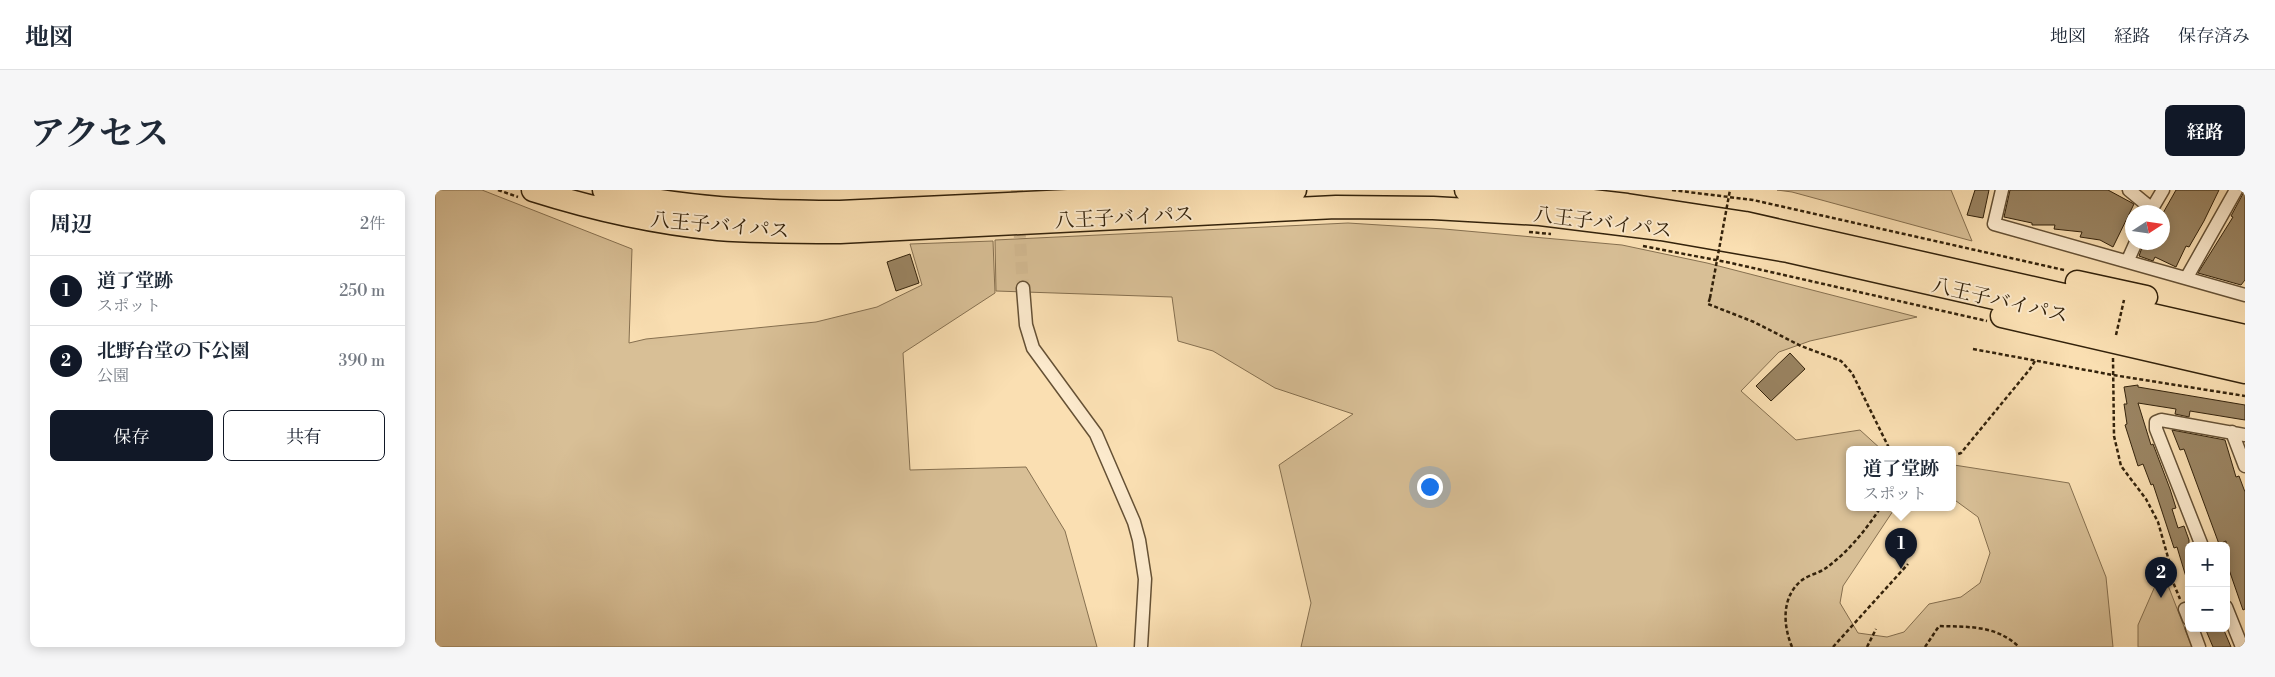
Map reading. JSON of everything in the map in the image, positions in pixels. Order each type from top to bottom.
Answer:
[{"type":"highway","name":"八王子バイパス","points":[[605,190],[704,208],[778,212],[840,212],[1295,190]]},
{"type":"highway","name":"八王子バイパス","points":[[1466,190],[1542,195],[1697,215],[1791,233],[2245,336]]},
{"type":"highway","name":"八王子バイパス","points":[[528,194],[645,219],[719,229],[777,232],[840,232],[1336,207],[1433,208],[1540,214],[1661,229],[1788,251],[2245,355]]},
{"type":"highway","points":[[1627,205],[1695,206],[1792,218],[2245,320]]},
{"type":"highway","points":[[1540,214],[1795,268],[2245,372]]},
{"type":"street","points":[[2002,190],[1995,224],[2128,260],[2245,295]]},
{"type":"street","points":[[2129,190],[2145,205]]},
{"type":"street","points":[[2154,205],[2163,190]]},
{"type":"street","points":[[2187,277],[2236,190]]},
{"type":"street","points":[[2128,260],[2133,250]]},
{"type":"street","points":[[1023,288],[1025,325],[1033,348],[1096,434],[1134,522],[1145,579],[1141,647]]},
{"type":"street","points":[[2200,542],[2156,422],[2161,420],[2245,435]]},
{"type":"street","points":[[2232,432],[2245,466]]},
{"type":"street","points":[[2230,617],[2242,647]]},
{"type":"street","points":[[2193,632],[2199,647]]},
{"type":"path","points":[[499,190],[528,194]]},
{"type":"path","points":[[1672,190],[1753,200],[2071,271]]},
{"type":"path","points":[[1730,190],[1708,304],[1754,322],[1801,346],[1841,361],[1852,373],[1886,446]]},
{"type":"path","points":[[1526,232],[1552,234]]},
{"type":"path","points":[[1635,244],[1731,263],[1991,322]]},
{"type":"path","points":[[2116,335],[2124,300]]},
{"type":"path","points":[[1973,349],[2113,375],[2245,396]]},
{"type":"path","points":[[1956,455],[1961,453],[2035,361]]},
{"type":"path","points":[[2114,367],[2114,436],[2121,466],[2146,499],[2158,522],[2169,561],[2168,570],[2185,605]]},
{"type":"path","points":[[1792,647],[1784,612],[1790,595],[1802,580],[1826,568],[1857,539],[1878,511]]},
{"type":"path","points":[[1833,647],[1908,564]]},
{"type":"path","points":[[1925,647],[1939,626],[1993,630],[2008,637],[2019,647]]},
{"type":"path","points":[[1867,647],[1876,629]]},
{"type":"shaded area","points":[[435,190],[482,190],[632,249],[629,343],[646,339],[816,322],[877,307],[922,285],[910,244],[993,241],[995,293],[903,353],[910,470],[1026,467],[1065,531],[1097,647],[435,647]]},
{"type":"shaded area","points":[[1777,190],[1951,190],[1972,241],[1792,192]]},
{"type":"shaded area","points":[[1348,223],[1444,229],[1622,245],[1707,263],[1917,317],[1810,341],[1779,352],[1741,391],[1796,440],[1860,430],[1878,446],[1846,446],[1846,511],[1893,511],[1843,586],[1840,603],[1858,633],[1887,637],[1904,632],[1929,604],[1961,597],[1980,583],[1990,553],[1978,517],[1956,501],[1956,465],[2069,483],[2106,577],[2113,647],[1301,647],[1311,603],[1279,465],[1353,414],[1275,388],[1213,351],[1178,341],[1172,297],[996,291],[995,240]]},
{"type":"shaded area","points":[[2162,570],[2192,647],[2138,647],[2138,625]]},
{"type":"building","points":[[1975,190],[1989,190],[1983,218],[1967,215]]},
{"type":"building","points":[[2010,190],[2108,190],[2134,204],[2125,205],[2125,222],[2113,247],[2100,240],[2080,237],[2082,232],[2054,229],[2055,225],[2032,225],[2032,223],[2004,217]]},
{"type":"building","points":[[2176,190],[2219,190],[2204,221],[2189,247],[2186,246],[2176,267],[2155,257],[2153,261],[2139,256],[2141,250],[2170,250],[2170,205],[2168,205]]},
{"type":"building","points":[[2245,190],[2245,280],[2241,285],[2198,273],[2233,217],[2231,216]]},
{"type":"building","points":[[910,254],[919,283],[896,291],[887,262]]},
{"type":"building","points":[[1790,353],[1805,369],[1771,401],[1756,386]]},
{"type":"building","points":[[2138,385],[2138,387],[2245,405],[2245,420],[2190,411],[2189,417],[2175,414],[2176,409],[2138,403],[2151,445],[2153,444],[2170,489],[2176,508],[2172,509],[2178,528],[2184,526],[2189,540],[2189,542],[2185,542],[2185,574],[2177,547],[2174,548],[2153,484],[2151,485],[2143,464],[2138,466],[2125,425],[2127,424],[2124,404],[2127,404],[2124,387]]},
{"type":"building","points":[[2172,430],[2225,440],[2236,477],[2239,476],[2245,492],[2245,609],[2243,610],[2230,573],[2230,542],[2218,542],[2184,449],[2180,450]]},
{"type":"building","points":[[2207,632],[2225,632],[2231,647],[2213,647]]},
{"type":"tunnel","points":[[1017,190],[1023,288]]},
{"type":"place","name":"道了堂跡","points":[[1901,569]]},
{"type":"place","name":"北野台堂の下公園","points":[[2161,598]]}]
